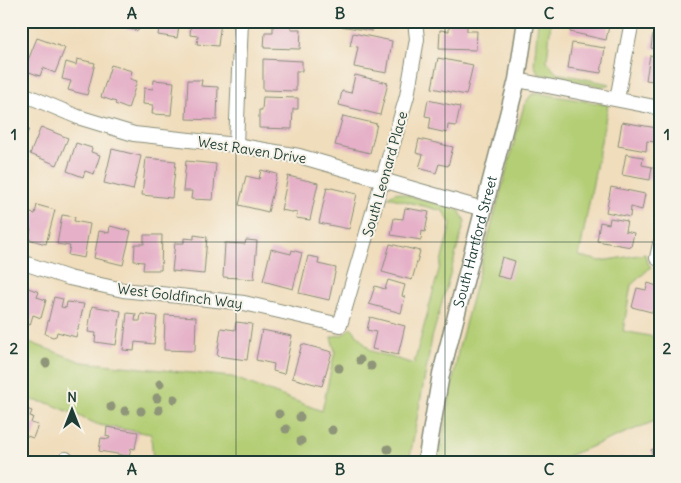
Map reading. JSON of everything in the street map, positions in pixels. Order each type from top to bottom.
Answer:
[{"type":"street","points":[[236,145],[241,21]]},
{"type":"street","name":"South Leonard Place","points":[[340,325],[384,180],[407,96],[417,39],[415,21]]},
{"type":"street","name":"South Hartford Street","points":[[426,462],[441,374],[517,80],[526,21]]},
{"type":"street","points":[[617,99],[632,21]]},
{"type":"street","points":[[517,80],[660,108]]},
{"type":"street","name":"West Raven Drive","points":[[21,93],[78,117],[134,134],[236,145],[299,156],[483,209]]},
{"type":"street","name":"West Goldfinch Way","points":[[21,262],[69,278],[123,290],[244,304],[340,325]]},
{"type":"green space","points":[[538,21],[551,21],[547,61],[556,73],[610,84],[605,87],[539,74],[534,65]]},
{"type":"green space","points":[[538,93],[608,105],[579,256],[601,261],[645,254],[647,262],[651,267],[631,285],[623,331],[660,338],[660,419],[553,462],[438,462],[459,347],[524,105],[531,95]]},
{"type":"green space","points":[[396,192],[459,210],[465,221],[432,338],[409,462],[153,462],[151,434],[99,425],[51,404],[21,398],[21,339],[82,362],[232,377],[322,411],[335,351],[331,337],[344,334],[351,327],[371,351],[414,364],[451,224],[443,211],[388,197]]},
{"type":"building","points":[[117,21],[140,21],[138,31],[116,26]]},
{"type":"building","points":[[151,21],[180,21],[177,38],[158,35],[159,27],[150,26]]},
{"type":"building","points":[[191,21],[221,21],[218,46],[197,44],[198,36],[190,35]]},
{"type":"building","points":[[273,21],[291,21],[291,29],[301,29],[300,49],[264,48],[265,32],[273,32]]},
{"type":"building","points":[[341,21],[373,21],[372,31],[340,26]]},
{"type":"building","points":[[449,21],[467,21],[467,31],[477,31],[476,50],[439,49],[440,30],[449,31]]},
{"type":"building","points":[[572,21],[601,21],[600,24],[609,26],[606,40],[570,32]]},
{"type":"building","points":[[353,33],[392,41],[387,73],[354,67],[358,47],[350,46]]},
{"type":"building","points":[[653,34],[660,35],[660,50],[651,48]]},
{"type":"building","points":[[37,38],[65,48],[55,73],[43,68],[40,76],[24,70]]},
{"type":"building","points":[[572,43],[605,48],[601,73],[568,68]]},
{"type":"building","points":[[650,55],[660,57],[660,82],[646,80]]},
{"type":"building","points":[[438,58],[473,65],[466,95],[432,88]]},
{"type":"building","points":[[77,59],[95,63],[87,95],[68,90],[71,81],[62,79],[66,62],[76,65]]},
{"type":"building","points":[[263,59],[302,61],[302,71],[296,71],[296,91],[263,90]]},
{"type":"building","points":[[111,65],[132,71],[130,79],[137,81],[128,109],[115,104],[116,102],[101,97]]},
{"type":"building","points":[[355,75],[388,83],[380,115],[339,105],[342,91],[351,93]]},
{"type":"building","points":[[154,80],[174,82],[171,115],[152,114],[153,105],[143,104],[144,88],[153,89]]},
{"type":"building","points":[[188,80],[202,80],[201,86],[218,87],[217,120],[186,119]]},
{"type":"building","points":[[263,97],[298,98],[298,109],[293,109],[292,129],[259,128],[259,110],[262,110]]},
{"type":"building","points":[[428,100],[460,107],[456,126],[448,125],[447,133],[429,129],[431,117],[425,116]]},
{"type":"building","points":[[343,116],[377,124],[370,153],[335,145]]},
{"type":"building","points":[[622,122],[657,128],[655,142],[647,141],[646,151],[618,146]]},
{"type":"building","points":[[21,126],[29,129],[21,147]]},
{"type":"building","points":[[41,127],[68,138],[57,165],[30,154]]},
{"type":"building","points":[[419,139],[453,147],[448,166],[439,164],[436,173],[419,168],[423,155],[416,153]]},
{"type":"building","points":[[76,143],[92,148],[91,152],[100,155],[94,174],[85,171],[83,177],[67,171]]},
{"type":"building","points":[[112,149],[141,156],[133,190],[104,183]]},
{"type":"building","points":[[626,154],[643,157],[642,165],[652,167],[650,180],[622,175]]},
{"type":"building","points":[[146,158],[176,161],[172,198],[142,195]]},
{"type":"building","points":[[186,161],[216,164],[213,200],[191,199],[192,191],[183,191]]},
{"type":"building","points":[[261,170],[277,174],[268,212],[239,205],[246,176],[259,179]]},
{"type":"building","points":[[288,176],[318,183],[310,220],[296,218],[297,213],[281,210]]},
{"type":"building","points":[[327,187],[357,194],[349,229],[319,223]]},
{"type":"building","points":[[611,187],[645,194],[642,210],[631,207],[630,217],[606,212]]},
{"type":"building","points":[[37,205],[55,210],[46,244],[28,239],[31,229],[22,227],[26,212],[35,214]]},
{"type":"building","points":[[405,208],[429,212],[425,232],[422,231],[421,240],[391,235],[394,218],[403,219]]},
{"type":"building","points":[[62,215],[75,217],[74,221],[90,224],[84,258],[68,255],[70,246],[57,244]]},
{"type":"building","points":[[610,218],[627,221],[625,231],[634,233],[631,247],[597,241],[600,222],[609,224]]},
{"type":"building","points":[[110,226],[131,231],[123,265],[94,258],[99,231],[109,233]]},
{"type":"building","points":[[144,235],[162,235],[161,270],[143,270],[144,262],[134,261],[135,244],[144,244]]},
{"type":"building","points":[[194,235],[207,237],[204,274],[172,271],[175,243],[184,243],[184,238],[194,239]]},
{"type":"building","points":[[246,240],[257,241],[254,279],[223,277],[225,243],[245,244]]},
{"type":"building","points":[[390,244],[420,251],[412,280],[382,272]]},
{"type":"building","points":[[271,249],[291,254],[292,250],[302,253],[293,289],[263,281]]},
{"type":"building","points":[[308,256],[319,258],[318,264],[336,268],[329,300],[299,293]]},
{"type":"building","points":[[502,257],[515,261],[510,279],[497,276]]},
{"type":"building","points":[[388,280],[405,285],[402,296],[405,297],[401,313],[369,304],[375,286],[385,289]]},
{"type":"building","points":[[648,283],[660,287],[660,296],[655,313],[632,307],[637,288],[646,290]]},
{"type":"building","points":[[23,286],[39,292],[37,297],[46,300],[41,318],[33,315],[30,325],[21,322],[21,291]]},
{"type":"building","points":[[54,297],[63,299],[61,307],[66,308],[67,302],[84,304],[76,337],[57,332],[56,336],[53,337],[45,334]]},
{"type":"building","points":[[92,306],[121,311],[116,345],[95,342],[96,333],[88,332]]},
{"type":"building","points":[[127,313],[136,314],[135,321],[140,321],[141,314],[157,316],[154,344],[135,342],[134,351],[123,350]]},
{"type":"building","points":[[165,315],[196,317],[195,351],[164,350]]},
{"type":"building","points":[[370,317],[405,326],[398,355],[372,349],[376,332],[367,330]]},
{"type":"building","points":[[236,322],[252,324],[247,360],[217,356],[221,328],[235,330]]},
{"type":"building","points":[[262,330],[292,336],[284,374],[273,371],[274,364],[256,360]]},
{"type":"building","points":[[302,344],[332,352],[322,386],[292,378]]},
{"type":"building","points":[[21,407],[32,411],[30,416],[33,417],[31,423],[38,425],[33,438],[21,434]]},
{"type":"building","points":[[107,427],[138,432],[135,449],[131,448],[129,456],[99,451],[101,438],[109,439],[110,437],[106,436]]},
{"type":"building","points":[[660,446],[660,462],[655,462],[651,450]]},
{"type":"building","points":[[635,455],[638,462],[618,462],[618,458],[623,457],[625,459]]}]
